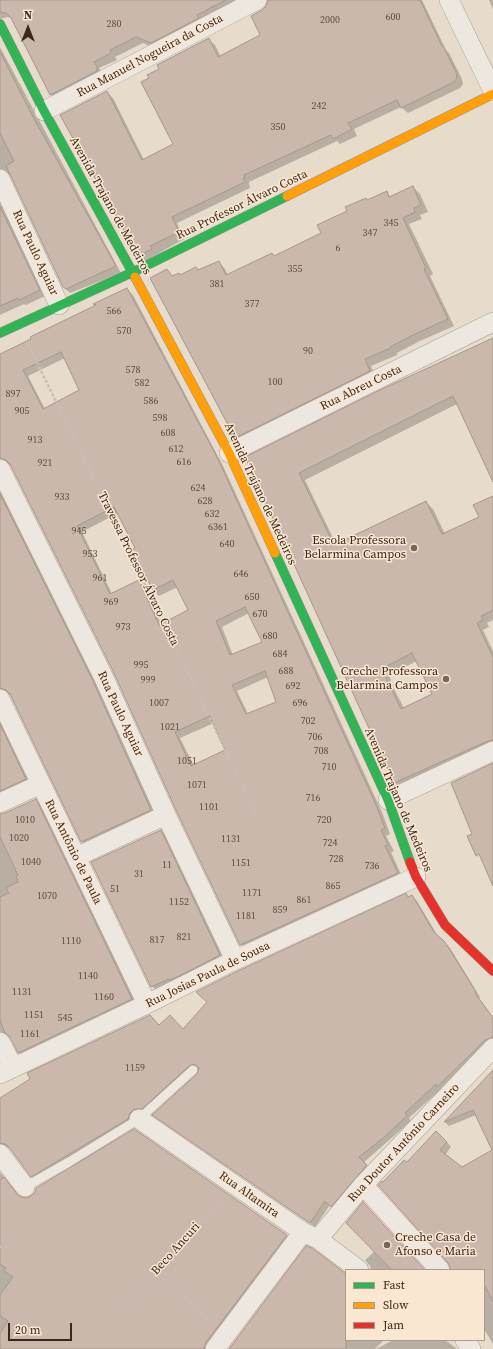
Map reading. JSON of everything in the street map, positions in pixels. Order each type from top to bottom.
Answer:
[{"type":"street","name":"Rua Manuel Nogueira da Costa","points":[[44,111],[257,0]]},
{"type":"street","points":[[449,0],[493,91]]},
{"type":"street","name":"Avenida Trajano de Medeiros","points":[[0,24],[44,111],[133,272],[229,453],[388,800],[416,877],[446,926],[492,970]]},
{"type":"street","name":"Rua Professor Álvaro Costa","points":[[0,333],[133,272],[493,94]]},
{"type":"street","name":"Rua Paulo Aguiar","points":[[0,179],[59,306]]},
{"type":"street","name":"Rua Abreu Costa","points":[[229,453],[493,322]]},
{"type":"street","name":"Rua Paulo Aguiar","points":[[1,473],[103,676],[166,815],[235,960]]},
{"type":"street","name":"Rua Antônio de Paula","points":[[0,699],[147,1004]]},
{"type":"street","points":[[388,800],[493,751]]},
{"type":"street","points":[[0,803],[41,784]]},
{"type":"street","points":[[76,857],[166,815]]},
{"type":"street","name":"Rua Josias Paula de Sousa","points":[[6,1071],[147,1004],[235,960],[416,877]]},
{"type":"street","points":[[0,1042],[6,1071]]},
{"type":"street","name":"Rua Doutor Antônio Carneiro","points":[[220,1342],[310,1236],[362,1185],[493,1048]]},
{"type":"street","name":"Rua Altamira","points":[[139,1119],[358,1269]]},
{"type":"street","points":[[0,1154],[9,1172],[25,1187]]},
{"type":"street","points":[[362,1185],[439,1269]]},
{"type":"lane","points":[[25,1187],[139,1119],[193,1070]]},
{"type":"path","name":"Travessa Professor Álvaro Costa","points":[[19,324],[257,815]]},
{"type":"path","name":"Beco Ancuri","points":[[116,1312],[156,1272],[234,1185]]},
{"type":"path","points":[[156,1272],[220,1342]]},
{"type":"building","points":[[0,0],[226,0],[197,15],[199,18],[151,43],[136,37],[110,50],[111,53],[94,62],[98,69],[96,70],[97,71],[50,95],[11,18],[6,13],[0,12]]},
{"type":"building","points":[[268,0],[420,0],[456,72],[457,78],[454,82],[401,108],[397,100],[348,123],[352,129],[333,139],[331,135],[244,175],[245,178],[243,178],[245,182],[172,217],[179,232],[150,246],[152,249],[138,256],[60,115],[107,91],[142,160],[173,144],[141,82],[149,78],[147,75],[159,69],[157,65],[209,38],[218,57],[260,35],[251,16],[262,10],[266,6]]},
{"type":"building","points":[[0,52],[33,117],[116,266],[66,289],[63,287],[6,166],[14,161],[0,133]]},
{"type":"building","points":[[413,186],[421,205],[414,208],[415,212],[403,218],[426,268],[424,269],[448,319],[413,335],[390,347],[391,348],[365,359],[370,371],[235,438],[150,278],[167,269],[172,276],[179,273],[180,275],[196,267],[198,270],[219,261],[226,275],[272,253],[274,256],[321,233],[317,225],[347,211],[345,207],[366,198],[367,200],[387,191],[389,197]]},
{"type":"building","points":[[0,207],[40,290],[19,300],[18,298],[0,306]]},
{"type":"building","points":[[127,288],[218,459],[376,805],[385,828],[381,830],[388,845],[385,846],[398,873],[240,945],[176,810],[113,671],[10,464],[6,460],[0,458],[0,354],[31,339],[30,337],[96,305],[93,304]],"holes":[[[61,352],[79,390],[43,409],[23,370]],[[114,507],[135,548],[131,550],[153,590],[173,580],[188,610],[159,625],[139,580],[110,594],[77,526]],[[245,607],[262,642],[230,655],[216,621]],[[265,671],[276,702],[246,714],[232,685]],[[210,716],[225,750],[191,766],[175,732]]]},
{"type":"building","points":[[493,338],[493,482],[453,396],[299,473],[334,545],[426,501],[442,534],[479,517],[473,505],[493,496],[493,610],[481,616],[483,620],[477,623],[493,657],[493,740],[394,783],[245,457],[380,390]],"holes":[[[412,653],[432,694],[401,709],[384,674],[383,668]]]},
{"type":"building","points":[[0,494],[93,681],[151,810],[81,842],[10,694],[6,690],[0,688]]},
{"type":"building","points":[[0,724],[26,779],[0,791]]},
{"type":"building","points":[[493,763],[493,886],[479,854],[476,856],[467,836],[472,834],[451,783]]},
{"type":"building","points":[[36,799],[132,999],[18,1053],[10,1037],[5,1033],[0,1020],[0,897],[9,893],[6,888],[18,882],[16,876],[18,875],[0,837],[0,814]]},
{"type":"building","points":[[161,830],[220,955],[179,976],[151,987],[91,862]]},
{"type":"building","points":[[406,893],[408,897],[412,895],[434,932],[445,942],[476,992],[475,993],[493,1018],[493,1037],[485,1040],[437,1087],[436,1084],[405,1113],[407,1116],[382,1139],[359,1157],[367,1165],[331,1207],[325,1201],[310,1223],[152,1115],[197,1074],[199,1068],[194,1064],[189,1066],[142,1109],[134,1109],[130,1113],[128,1119],[31,1177],[9,1147],[0,1143],[0,1098],[30,1079],[27,1073],[150,1015],[159,1025],[170,1015],[183,1029],[207,1002],[196,992]]},
{"type":"building","points":[[493,1070],[493,1302],[485,1286],[485,1269],[451,1269],[448,1263],[378,1185],[382,1181],[383,1182],[404,1160],[407,1162],[436,1131],[447,1142],[440,1150],[462,1167],[492,1150],[473,1110],[444,1122]]},
{"type":"building","points":[[134,1129],[287,1235],[206,1342],[204,1349],[0,1349],[0,1333],[8,1321],[0,1316],[0,1295],[13,1277],[4,1271],[6,1268],[0,1264],[0,1180],[4,1177],[17,1194],[21,1197],[27,1198],[35,1192],[36,1188]]},
{"type":"building","name":"Creche Casa de Afonso e Maria","points":[[363,1202],[424,1269],[391,1269],[346,1223]]},
{"type":"building","points":[[306,1246],[312,1248],[345,1273],[346,1349],[229,1349]]},
{"type":"traffic: fast","points":[[0,24],[44,111],[135,277]]},
{"type":"traffic: fast","points":[[0,333],[133,272],[287,196]]},
{"type":"traffic: fast","points":[[275,553],[388,800],[410,862]]},
{"type":"traffic: slow","points":[[287,196],[493,94]]},
{"type":"traffic: slow","points":[[135,277],[229,453],[275,553]]},
{"type":"traffic: jam","points":[[410,862],[416,877],[445,925],[493,971]]},
{"type":"place","name":"Escola Professora Belarmina Campos","points":[[414,548]]},
{"type":"place","name":"Creche Professora Belarmina Campos","points":[[446,679]]},
{"type":"place","name":"Creche Casa de Afonso e Maria","points":[[387,1245]]}]
